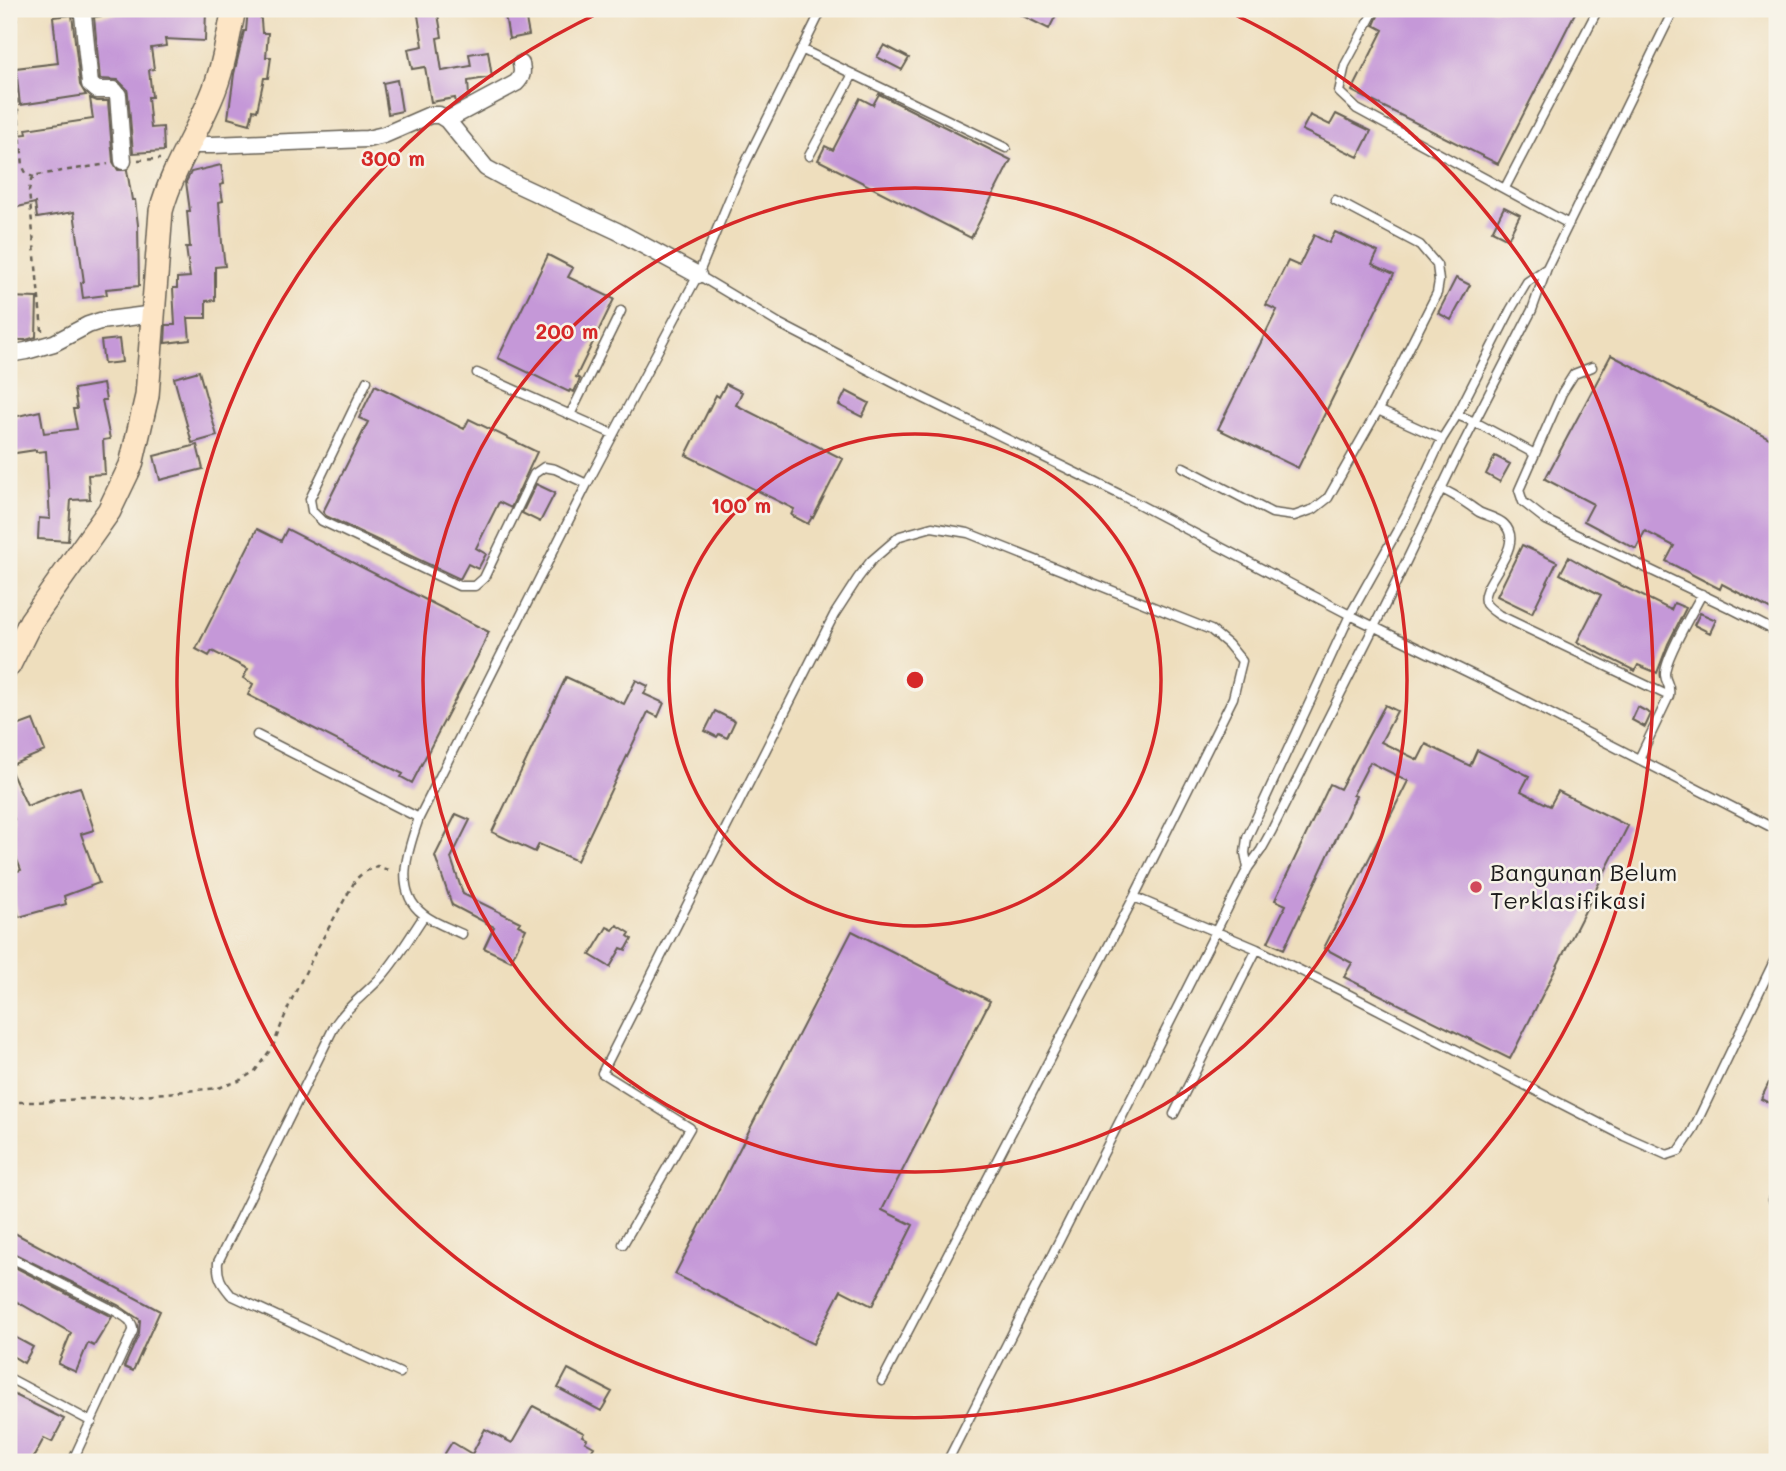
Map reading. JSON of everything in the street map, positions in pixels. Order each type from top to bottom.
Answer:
[{"type":"street","points":[[80,9],[83,15],[90,84],[97,90],[114,90],[118,95],[123,161]]},
{"type":"street","points":[[9,665],[38,611],[109,511],[131,465],[147,396],[161,211],[184,152],[213,94],[234,9]]},
{"type":"street","points":[[447,120],[516,83],[523,73],[521,64]]},
{"type":"street","points":[[184,152],[367,139],[384,135],[430,115],[439,115],[447,120],[486,168],[617,231],[698,275]]},
{"type":"street","points":[[9,354],[54,343],[100,321],[153,314]]},
{"type":"lane","points":[[462,934],[424,916],[412,905],[405,874],[407,852],[419,818],[587,484],[698,275],[739,176],[822,9]]},
{"type":"lane","points":[[1375,9],[1345,65],[1339,92],[1357,109],[1569,224]]},
{"type":"lane","points":[[1505,188],[1598,9]]},
{"type":"lane","points":[[947,1462],[1248,868],[1266,840],[1374,627],[1532,310],[1547,268],[1674,9]]},
{"type":"lane","points":[[801,49],[1006,149]]},
{"type":"lane","points":[[809,156],[853,75]]},
{"type":"lane","points":[[1183,467],[1272,513],[1294,516],[1314,509],[1328,498],[1378,410],[1437,293],[1440,281],[1437,265],[1420,245],[1335,200]]},
{"type":"lane","points":[[1248,868],[1245,853],[1247,838],[1350,615],[1406,515],[1443,439],[1527,282],[1547,268]]},
{"type":"lane","points":[[698,275],[780,324],[909,391],[1123,496],[1350,615],[1496,686],[1777,830]]},
{"type":"lane","points":[[569,415],[621,311]]},
{"type":"lane","points":[[1592,367],[1574,374],[1562,393],[1519,489],[1523,502],[1546,520],[1777,632]]},
{"type":"lane","points":[[477,373],[613,434]]},
{"type":"lane","points":[[367,381],[310,499],[312,510],[322,521],[459,586],[475,586],[484,578],[534,474],[544,467],[555,469],[587,484]]},
{"type":"lane","points":[[1378,410],[1443,439]]},
{"type":"lane","points":[[1457,415],[1535,454]]},
{"type":"lane","points":[[1441,489],[1504,524],[1510,536],[1510,547],[1484,599],[1486,606],[1499,615],[1669,696]]},
{"type":"lane","points":[[623,1244],[690,1128],[602,1073],[834,615],[871,561],[900,536],[932,527],[968,533],[1211,630],[1228,644],[1242,661],[1233,698],[1135,897],[882,1381]]},
{"type":"lane","points":[[1639,759],[1669,696],[1670,687],[1665,675],[1669,660],[1702,594]]},
{"type":"lane","points":[[257,734],[419,818]]},
{"type":"lane","points":[[1135,897],[1256,949],[1624,1136],[1667,1155],[1679,1151],[1692,1132],[1777,955]]},
{"type":"lane","points":[[400,1373],[231,1295],[217,1273],[218,1262],[335,1025],[357,998],[382,976],[424,916]]},
{"type":"lane","points":[[1174,1114],[1256,949]]},
{"type":"lane","points":[[9,1257],[115,1311],[132,1323],[133,1331],[72,1462]]},
{"type":"lane","points":[[9,1378],[92,1422]]},
{"type":"path","points":[[18,9],[13,54],[23,166],[28,176],[34,177]]},
{"type":"path","points":[[43,346],[29,191],[29,184],[34,177],[184,152]]},
{"type":"path","points":[[9,1102],[144,1096],[218,1088],[239,1081],[254,1071],[273,1046],[290,1003],[356,879],[377,866],[388,870]]},
{"type":"building","points":[[133,9],[206,9],[205,41],[165,39],[166,46],[151,48],[154,69],[149,70],[152,97],[148,97],[151,128],[163,127],[164,151],[133,153],[127,89],[118,80],[100,79],[94,17],[133,12]]},
{"type":"building","points":[[248,9],[260,9],[262,33],[268,33],[266,57],[271,57],[268,78],[264,78],[257,111],[253,110],[250,124],[228,118]]},
{"type":"building","points":[[417,9],[437,9],[442,37],[437,38],[442,71],[471,66],[469,54],[488,51],[492,77],[468,81],[469,96],[456,103],[455,98],[431,102],[425,67],[412,69],[408,49],[423,46]]},
{"type":"building","points":[[504,9],[524,9],[529,35],[509,39]]},
{"type":"building","points":[[1009,9],[1059,9],[1049,29]]},
{"type":"building","points":[[1381,9],[1577,9],[1498,164],[1352,91],[1383,30],[1374,25]]},
{"type":"building","points":[[72,15],[80,85],[86,95],[20,105],[16,68],[58,63],[53,17]]},
{"type":"building","points":[[884,45],[909,58],[902,70],[877,57]]},
{"type":"building","points":[[397,80],[402,111],[388,114],[383,83]]},
{"type":"building","points":[[879,94],[1011,160],[971,238],[818,160],[825,146],[833,150],[860,98],[873,105]]},
{"type":"building","points":[[90,98],[108,101],[113,162],[118,170],[127,170],[132,200],[135,200],[139,286],[106,289],[107,295],[83,298],[81,283],[84,282],[74,212],[37,218],[35,203],[9,209],[9,136],[27,134],[26,129],[93,119]]},
{"type":"building","points":[[1336,114],[1371,131],[1358,157],[1302,130],[1310,115],[1330,125]]},
{"type":"building","points":[[221,165],[224,184],[220,185],[223,201],[219,202],[225,266],[215,267],[215,300],[206,301],[206,318],[188,318],[190,340],[165,343],[166,325],[175,325],[173,288],[177,288],[177,278],[190,277],[186,247],[190,247],[187,211],[190,211],[186,182],[191,172]]},
{"type":"building","points":[[1504,207],[1520,215],[1508,239],[1492,231]]},
{"type":"building","points":[[1335,232],[1378,252],[1372,264],[1394,274],[1298,468],[1218,429],[1277,310],[1266,305],[1288,261],[1299,266],[1314,235],[1329,243]]},
{"type":"building","points":[[548,255],[573,268],[568,277],[614,299],[576,377],[580,379],[574,392],[498,358]]},
{"type":"building","points":[[1456,278],[1470,285],[1451,320],[1438,313]]},
{"type":"building","points":[[9,297],[37,298],[36,337],[9,340]]},
{"type":"building","points":[[119,339],[122,362],[104,364],[101,341]]},
{"type":"building","points":[[1611,355],[1777,442],[1777,613],[1722,584],[1720,589],[1666,561],[1674,546],[1645,531],[1636,549],[1584,521],[1593,504],[1545,479]]},
{"type":"building","points":[[199,371],[217,436],[192,443],[174,378]]},
{"type":"building","points":[[103,384],[106,400],[102,400],[110,439],[103,440],[105,474],[88,475],[90,499],[71,500],[68,541],[38,539],[39,518],[50,519],[46,451],[9,454],[9,418],[40,411],[44,433],[77,429],[73,409],[77,409],[74,389]]},
{"type":"building","points":[[726,384],[742,392],[736,405],[843,459],[808,524],[791,515],[794,509],[686,455],[716,395],[719,397]]},
{"type":"building","points":[[375,385],[464,429],[469,419],[537,452],[511,508],[499,502],[476,548],[486,554],[478,569],[468,564],[460,579],[326,516],[323,512],[368,422],[359,418]]},
{"type":"building","points":[[846,391],[869,403],[862,417],[839,405]]},
{"type":"building","points":[[197,445],[203,469],[160,480],[154,456]]},
{"type":"building","points":[[1495,456],[1510,464],[1500,482],[1486,474]]},
{"type":"building","points":[[536,484],[555,493],[540,522],[522,513]]},
{"type":"building","points":[[257,529],[281,541],[287,529],[489,632],[412,783],[401,777],[403,774],[248,695],[253,684],[243,678],[248,669],[212,651],[209,656],[196,649]]},
{"type":"building","points":[[1522,545],[1557,562],[1532,613],[1497,596]]},
{"type":"building","points":[[1569,557],[1671,610],[1674,603],[1686,608],[1657,673],[1638,665],[1635,671],[1577,642],[1601,595],[1560,574]]},
{"type":"building","points":[[1700,613],[1716,620],[1710,633],[1694,625]]},
{"type":"building","points":[[566,677],[624,704],[636,680],[648,686],[644,694],[664,703],[658,717],[648,712],[577,861],[539,844],[535,852],[492,832]]},
{"type":"building","name":"Bangunan Belum Terklasifikasi","points":[[1385,705],[1397,711],[1381,742],[1418,760],[1426,744],[1470,766],[1477,750],[1529,776],[1521,791],[1550,806],[1558,791],[1628,826],[1510,1059],[1344,977],[1352,963],[1324,948],[1408,781],[1370,762],[1284,949],[1268,942],[1286,905],[1275,900],[1330,784],[1340,789]]},
{"type":"building","points":[[1638,707],[1651,714],[1645,727],[1632,720]]},
{"type":"building","points":[[715,711],[735,721],[727,738],[705,731]]},
{"type":"building","points":[[33,720],[45,751],[9,766],[9,729]]},
{"type":"building","points":[[9,767],[27,806],[80,787],[94,830],[81,834],[99,883],[64,896],[66,904],[19,917],[9,884],[9,874],[21,870],[9,839],[9,821],[14,819],[9,809]]},
{"type":"building","points":[[456,814],[470,820],[451,858],[463,894],[520,922],[518,925],[526,929],[511,961],[484,948],[494,927],[452,905],[435,856]]},
{"type":"building","points":[[617,925],[630,933],[628,936],[632,939],[626,950],[621,948],[610,967],[590,955],[607,927],[613,930]]},
{"type":"building","points":[[852,931],[990,1001],[882,1210],[913,1225],[872,1306],[841,1290],[813,1344],[675,1274]]},
{"type":"building","points":[[1777,1066],[1777,1107],[1761,1099]]},
{"type":"building","points":[[9,1230],[160,1311],[133,1371],[124,1367],[139,1334],[140,1320],[118,1305],[9,1251]]},
{"type":"building","points":[[9,1264],[112,1317],[94,1346],[88,1343],[76,1372],[58,1364],[71,1333],[9,1297]]},
{"type":"building","points":[[9,1334],[33,1347],[24,1363],[9,1354]]},
{"type":"building","points":[[568,1369],[612,1392],[601,1411],[558,1388]]},
{"type":"building","points":[[9,1392],[64,1419],[52,1442],[44,1438],[31,1462],[9,1462]]},
{"type":"building","points":[[533,1406],[584,1433],[582,1436],[587,1439],[585,1442],[594,1447],[585,1462],[456,1462],[444,1455],[452,1442],[472,1454],[485,1429],[512,1443]]},
{"type":"place","name":"Bangunan Belum Terklasifikasi","points":[[1476,887]]}]
